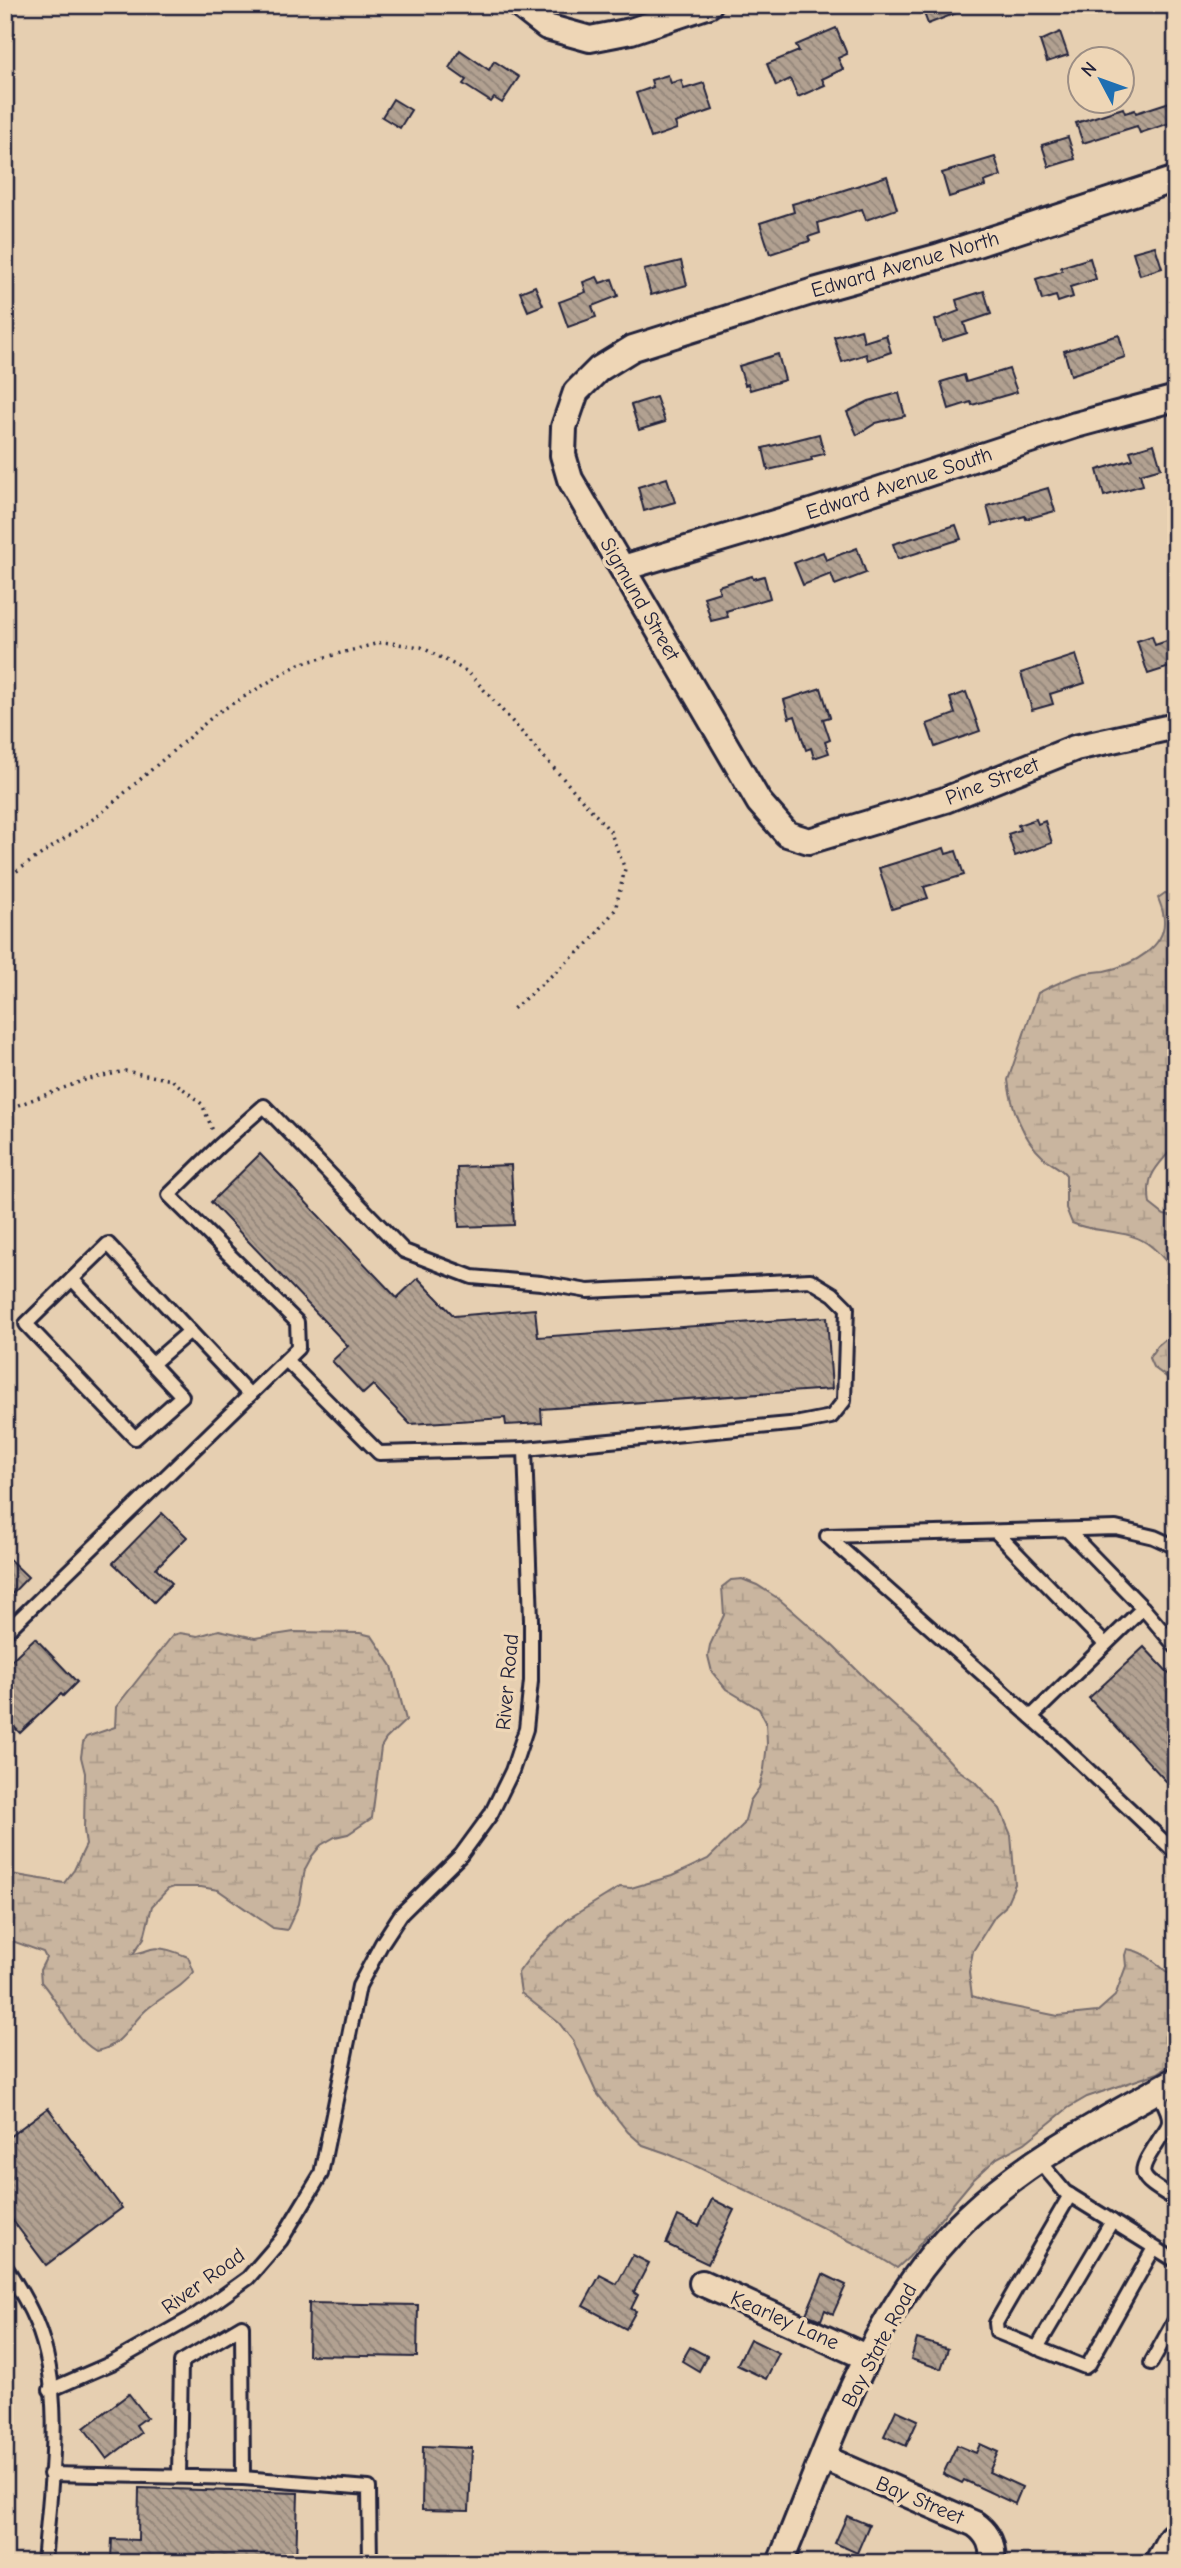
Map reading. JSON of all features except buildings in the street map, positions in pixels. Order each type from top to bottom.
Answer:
[{"type":"highway","points":[[1165,2563],[1176,2542]]},
{"type":"street","points":[[519,5],[547,27],[590,39],[631,31],[709,5]]},
{"type":"street","name":"Edward Avenue North","points":[[633,348],[814,290],[940,256],[1176,179]]},
{"type":"street","name":"Sigmund Street","points":[[633,348],[599,369],[576,392],[564,427],[563,455],[570,479],[758,802],[787,834],[809,841]]},
{"type":"street","name":"Edward Avenue South","points":[[623,568],[811,512],[1076,425],[1176,398]]},
{"type":"street","name":"Pine Street","points":[[809,841],[944,800],[1075,748],[1176,726]]},
{"type":"street","name":"Bay State Road","points":[[780,2563],[868,2358],[912,2281],[943,2243],[990,2197],[1039,2161],[1166,2085]]},
{"type":"street","name":"Kearley Lane","points":[[702,2283],[868,2358]]},
{"type":"street","name":"Bay Street","points":[[824,2459],[975,2524],[988,2537],[993,2551],[992,2563]]},
{"type":"lane","points":[[5,1633],[298,1348],[297,1322],[169,1195],[264,1106],[404,1251],[472,1277],[541,1283],[588,1291],[810,1280],[833,1294],[847,1308],[844,1401],[831,1416],[800,1423],[525,1449],[379,1453],[286,1360]]},
{"type":"lane","points":[[72,1279],[182,1396],[135,1438],[26,1324],[72,1279],[108,1244],[250,1395]]},
{"type":"lane","points":[[152,1364],[190,1331]]},
{"type":"lane","name":"River Road","points":[[50,2390],[112,2363],[194,2316],[248,2278],[282,2240],[321,2174],[359,1986],[401,1914],[461,1855],[491,1814],[512,1771],[526,1730],[531,1681],[531,1620],[525,1449]]},
{"type":"lane","points":[[1176,1547],[1131,1530],[1116,1528],[827,1536],[1031,1717],[1176,1853]]},
{"type":"lane","points":[[1067,1530],[1143,1608],[1176,1647]]},
{"type":"lane","points":[[996,1532],[1105,1644]]},
{"type":"lane","points":[[1031,1717],[1143,1608]]},
{"type":"lane","points":[[1166,2085],[1169,2122],[1144,2162],[1142,2174],[1147,2182],[1176,2200]]},
{"type":"lane","points":[[1039,2161],[1070,2195],[1176,2261]]},
{"type":"lane","points":[[1070,2195],[995,2327],[997,2332],[1081,2367],[1089,2364],[1154,2248]]},
{"type":"lane","points":[[1037,2348],[1112,2221]]},
{"type":"lane","points":[[5,2266],[36,2323],[47,2361],[53,2410],[44,2563]]},
{"type":"lane","points":[[1151,2363],[1176,2318]]},
{"type":"lane","points":[[179,2476],[181,2362],[242,2326],[243,2478]]},
{"type":"lane","points":[[50,2474],[243,2478],[369,2488],[370,2563]]},
{"type":"path","points":[[5,879],[99,815],[217,713],[299,664],[383,642],[421,647],[468,672],[610,831],[625,869],[615,910],[590,942],[513,1009]]},
{"type":"path","points":[[5,1110],[85,1080],[125,1071],[172,1080],[202,1104],[219,1146]]},
{"type":"green space","points":[[1165,893],[1176,895],[1176,1144],[1154,1171],[1149,1193],[1150,1204],[1164,1215],[1176,1217],[1176,1271],[1144,1241],[1072,1223],[1066,1208],[1066,1175],[1036,1150],[1024,1132],[1015,1111],[1008,1080],[1038,993],[1076,976],[1125,965],[1146,953],[1161,936],[1164,925],[1158,898]]},
{"type":"green space","points":[[1176,1330],[1176,1384],[1153,1367],[1149,1358],[1157,1346]]},
{"type":"green space","points":[[742,1579],[779,1599],[834,1647],[1000,1809],[1011,1835],[1015,1884],[1005,1907],[995,1916],[973,1951],[969,1972],[972,1996],[1058,2016],[1097,2012],[1115,1996],[1126,1966],[1127,1949],[1147,1957],[1176,1979],[1176,2061],[1158,2073],[1087,2097],[1068,2108],[1025,2143],[997,2158],[972,2181],[897,2268],[864,2248],[698,2167],[643,2145],[628,2132],[596,2092],[573,2041],[559,2023],[521,1993],[518,1973],[533,1953],[568,1919],[620,1887],[631,1888],[672,1876],[708,1859],[744,1824],[750,1801],[759,1788],[764,1769],[766,1722],[759,1709],[726,1689],[712,1672],[708,1656],[710,1645],[724,1615],[722,1587],[731,1580]]},
{"type":"green space","points":[[219,1630],[255,1638],[294,1632],[360,1633],[372,1636],[392,1666],[406,1720],[381,1747],[372,1818],[348,1834],[335,1837],[321,1845],[312,1856],[305,1869],[299,1904],[287,1930],[273,1928],[218,1890],[174,1887],[168,1889],[152,1906],[144,1938],[133,1954],[156,1948],[170,1950],[188,1957],[194,1972],[146,2010],[119,2040],[96,2051],[79,2037],[41,1982],[40,1970],[46,1958],[43,1952],[12,1941],[5,1931],[5,1873],[64,1883],[74,1870],[86,1845],[85,1773],[81,1757],[86,1737],[115,1727],[116,1707],[173,1635],[180,1633],[198,1636]]}]
